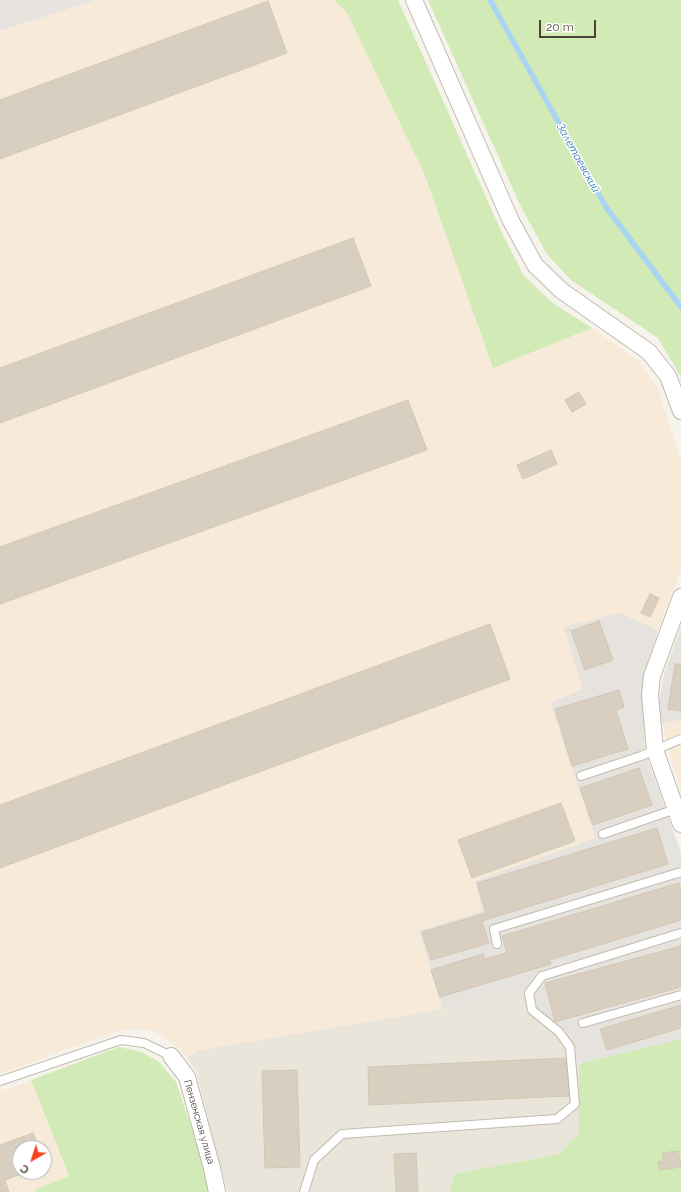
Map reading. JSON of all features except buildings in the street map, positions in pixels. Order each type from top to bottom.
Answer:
[{"type":"street","points":[[414,0],[511,221],[535,265],[562,291],[650,352],[668,376],[681,411]]},
{"type":"street","points":[[681,597],[652,676],[650,695],[655,750],[681,824]]},
{"type":"street","name":"Пензенская улица","points":[[171,1056],[187,1077],[212,1168],[216,1192]]},
{"type":"lane","points":[[581,776],[655,750],[681,739]]},
{"type":"lane","points":[[602,834],[676,809]]},
{"type":"lane","points":[[497,944],[494,929],[681,872]]},
{"type":"lane","points":[[304,1192],[314,1160],[342,1134],[557,1120],[575,1104],[570,1047],[559,1032],[532,1010],[529,993],[542,976],[681,934]]},
{"type":"lane","points":[[583,1023],[681,996]]},
{"type":"lane","points":[[0,1081],[121,1040],[144,1043],[171,1056]]},
{"type":"shaded area","points":[[0,0],[95,0],[0,31]]},
{"type":"shaded area","points":[[95,0],[334,0],[347,13],[424,173],[493,368],[592,328],[638,360],[658,388],[681,460],[681,570],[658,630],[620,613],[583,689],[550,703],[595,838],[475,881],[483,911],[419,931],[442,1009],[200,1050],[187,1057],[167,1039],[150,1029],[120,1030],[0,1074],[0,31]]},
{"type":"shaded area","points":[[620,613],[658,630],[643,677],[645,751],[681,853],[681,1039],[579,1064],[570,1034],[526,1010],[514,990],[442,1009],[419,931],[483,911],[475,881],[595,838],[550,703],[583,689],[564,627]]},
{"type":"shaded area","points":[[681,626],[681,720],[662,723],[659,704],[663,678]]},
{"type":"shaded area","points":[[681,720],[681,790],[662,723]]},
{"type":"shaded area","points":[[514,990],[526,1010],[570,1034],[579,1064],[579,1133],[559,1154],[455,1174],[449,1192],[227,1192],[196,1071],[187,1057],[199,1050],[442,1009]]},
{"type":"shaded area","points":[[31,1080],[69,1177],[35,1190],[35,1192],[0,1192],[0,1092]]},
{"type":"green space","points":[[334,0],[398,0],[501,231],[524,276],[554,304],[592,328],[493,368],[424,173],[347,13]]},
{"type":"green space","points":[[428,0],[681,0],[681,377],[658,338],[571,280],[547,254],[521,207]]},
{"type":"green space","points":[[681,1039],[681,1192],[449,1192],[455,1174],[559,1154],[579,1133],[579,1064]]},
{"type":"green space","points":[[119,1047],[142,1052],[159,1062],[176,1082],[206,1171],[209,1192],[35,1192],[34,1190],[69,1176],[31,1080]]},
{"type":"waterway","name":"Залетаевский","points":[[490,0],[606,207],[681,307]]}]
